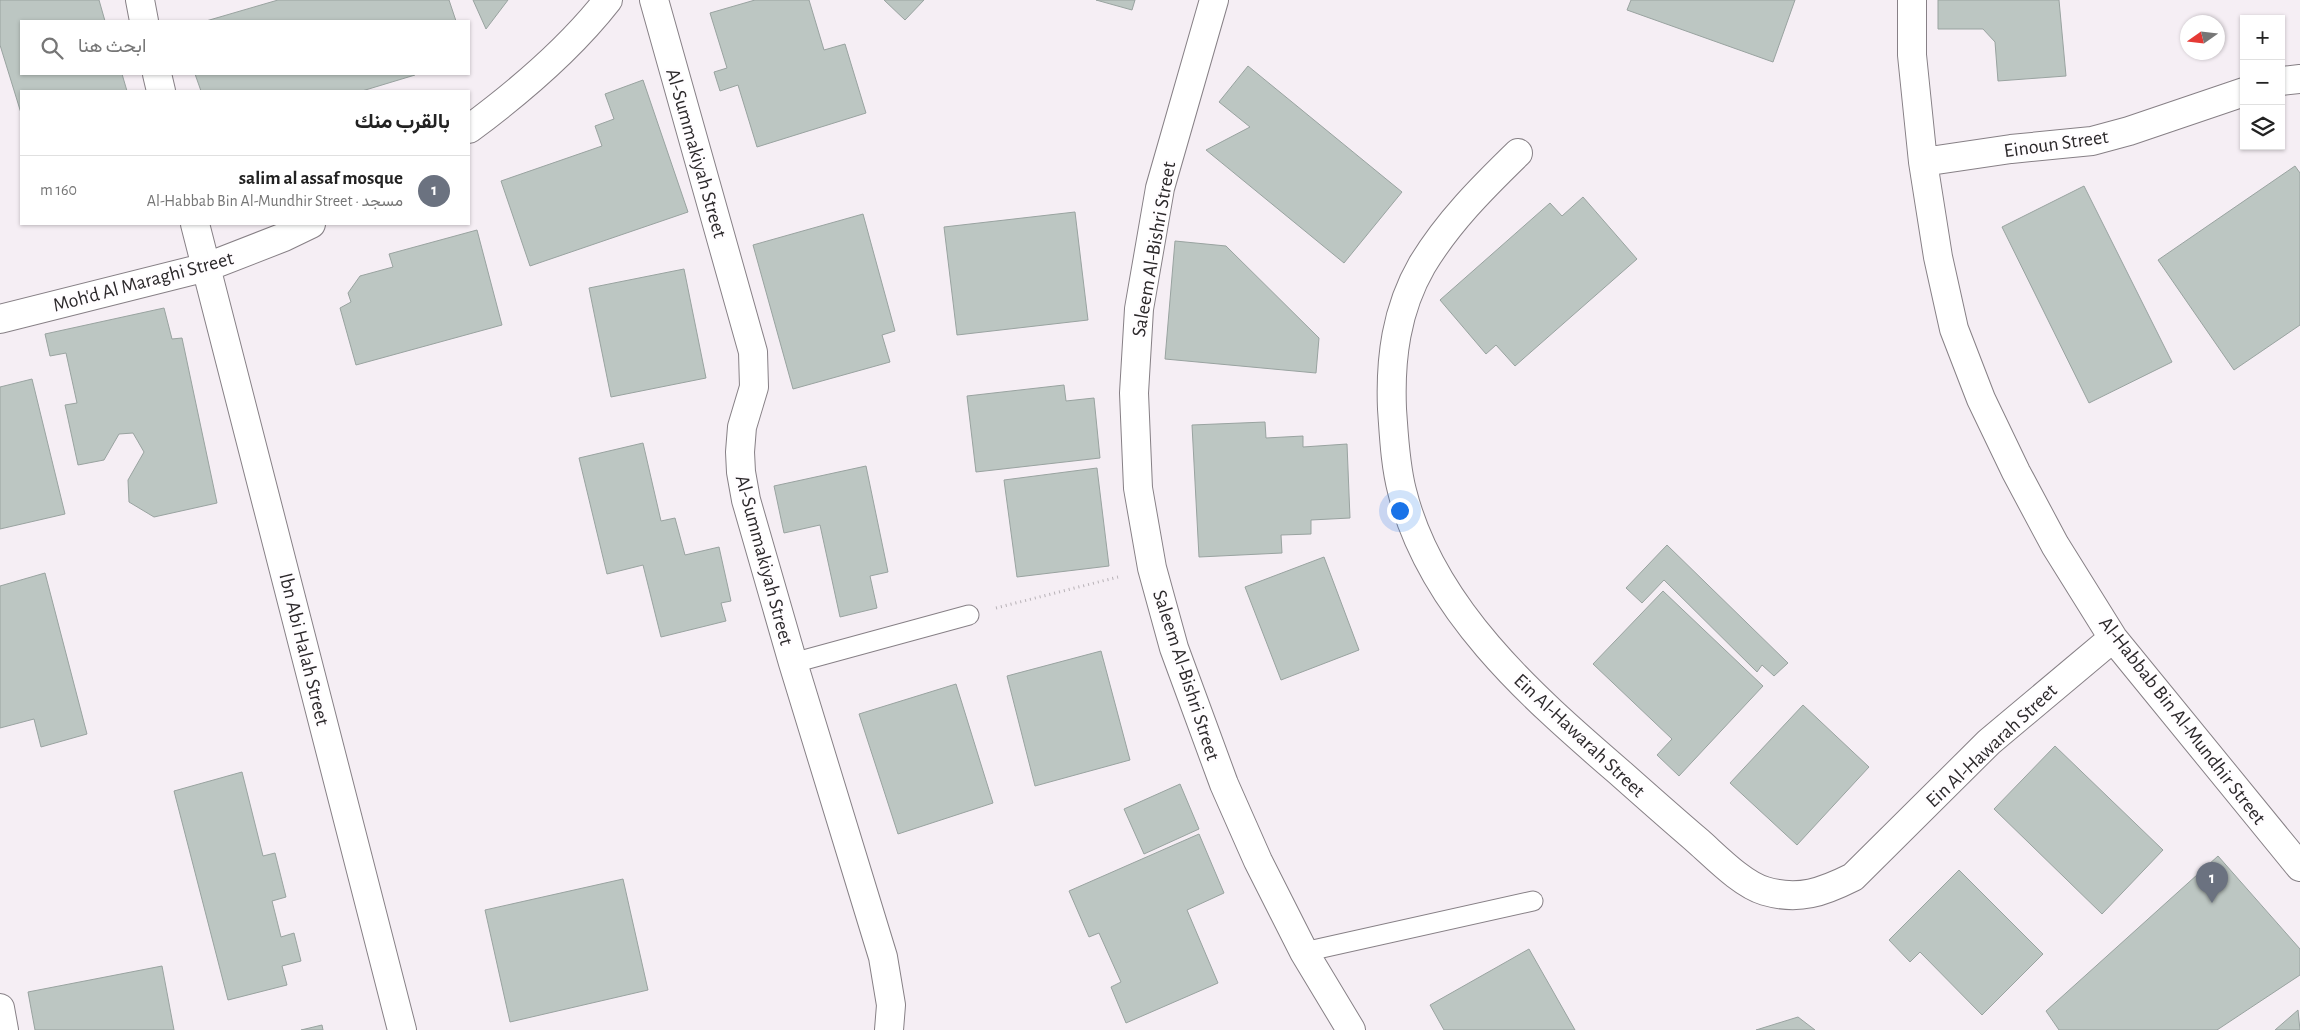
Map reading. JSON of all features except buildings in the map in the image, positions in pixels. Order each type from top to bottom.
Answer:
[{"type":"street","points":[[140,0],[144,20]]},
{"type":"street","points":[[470,128],[521,89],[562,51],[608,0]]},
{"type":"street","name":"Al-Summakiyah Street","points":[[654,0],[753,352],[754,387],[742,427],[740,472],[753,528],[883,957],[891,1005],[889,1030]]},
{"type":"street","name":"Saleem Al-Bishri Street","points":[[1214,0],[1160,188],[1139,309],[1134,393],[1138,488],[1152,568],[1174,648],[1224,784],[1258,861],[1304,952],[1351,1030]]},
{"type":"street","name":"Al-Habbab Bin Al-Mundhir Street","points":[[1912,0],[1912,55],[1923,162],[1938,257],[1954,329],[1981,399],[2016,472],[2055,545],[2113,638],[2300,867]]},
{"type":"street","points":[[157,75],[161,90]]},
{"type":"street","points":[[2285,81],[2300,79]]},
{"type":"street","name":"Einoun Street","points":[[1923,162],[2011,149],[2092,141],[2130,131],[2240,93]]},
{"type":"street","name":"Ein Al-Hawarah Street","points":[[1518,153],[1470,198],[1441,236],[1420,268],[1404,303],[1394,336],[1392,394],[1394,440],[1402,491],[1414,528],[1433,569],[1467,621],[1513,673],[1581,739],[1730,870],[1763,891],[1794,896],[1825,892],[1853,877],[1989,742],[2113,638]]},
{"type":"street","name":"Ibn Abi Halah Street","points":[[195,225],[402,1030]]},
{"type":"street","name":"Moh'd Al Maraghi Street","points":[[0,320],[207,268],[309,225]]},
{"type":"street","points":[[0,1008],[4,1030]]},
{"type":"lane","points":[[793,663],[969,615]]},
{"type":"lane","points":[[1304,952],[1533,900]]},
{"type":"path","points":[[969,615],[1152,568]]},
{"type":"place","name":"salim al assaf mosque","points":[[2212,903]]}]
